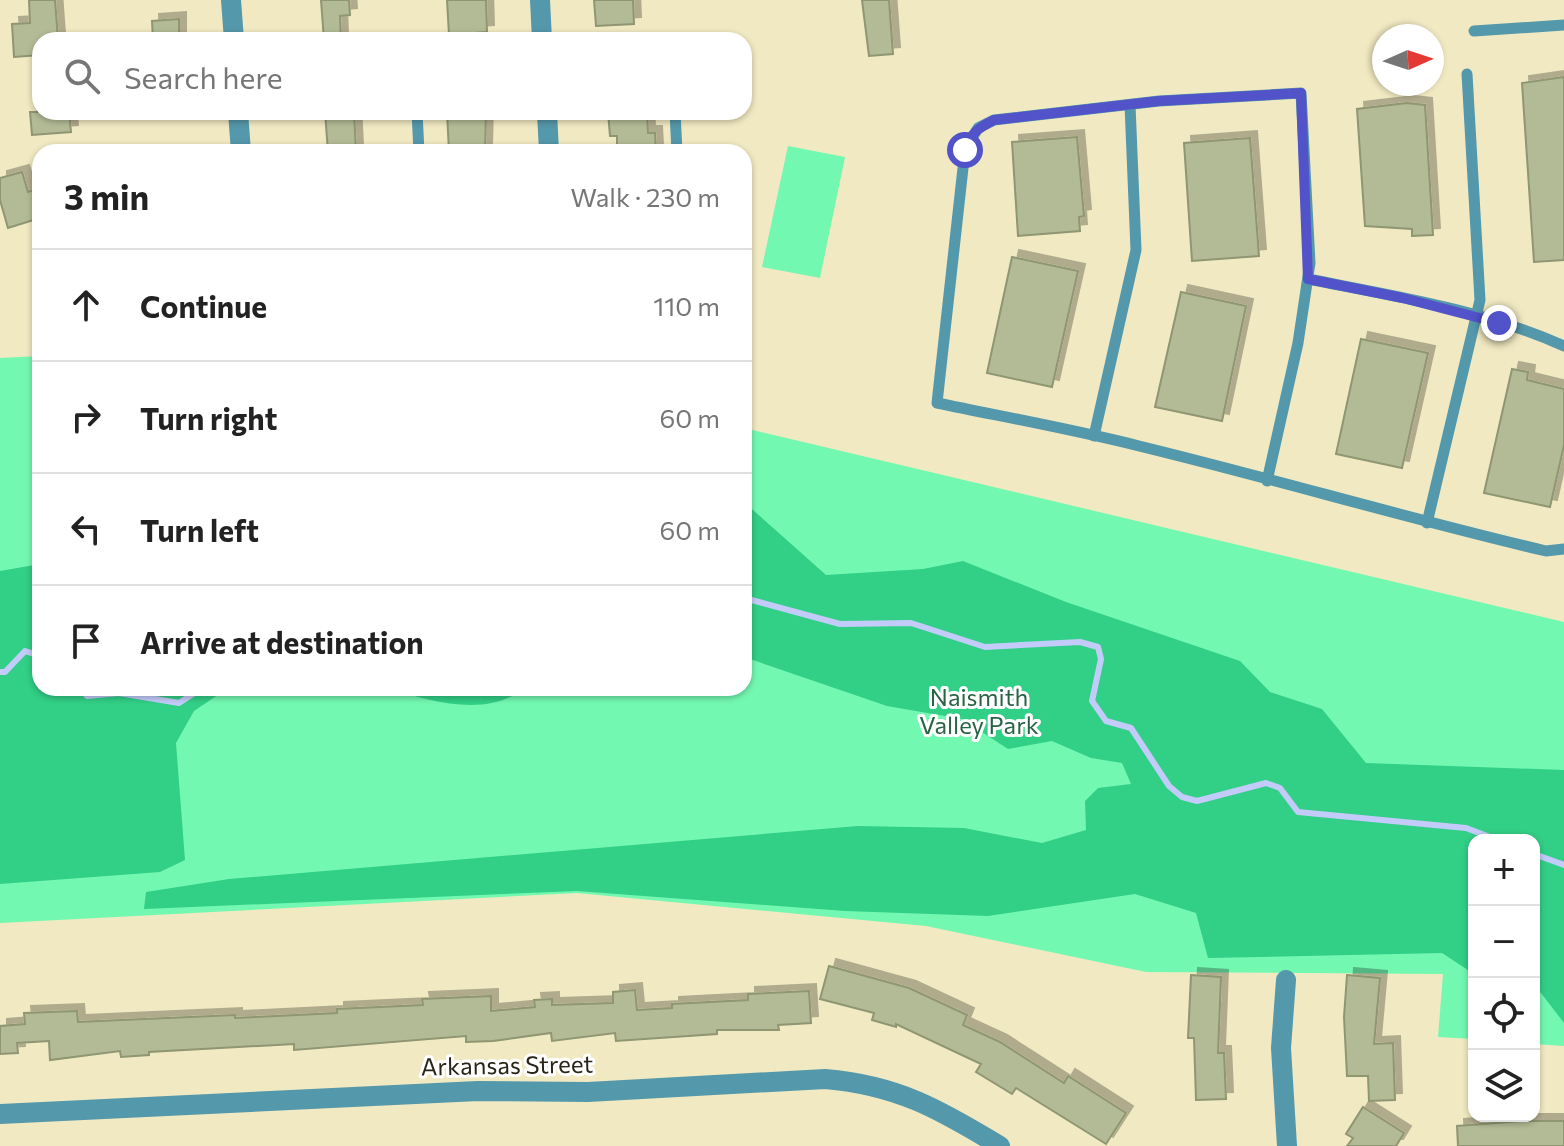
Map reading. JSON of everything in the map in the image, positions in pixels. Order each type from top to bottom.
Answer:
[{"type":"street","points":[[231,0],[233,32]]},
{"type":"street","points":[[540,0],[542,32]]},
{"type":"street","points":[[239,120],[240,144]]},
{"type":"street","points":[[547,120],[549,144]]},
{"type":"street","points":[[1286,980],[1281,1048],[1287,1146]]},
{"type":"street","name":"Arkansas Street","points":[[0,1114],[478,1091],[588,1092],[825,1079],[856,1082],[907,1094],[1000,1146]]},
{"type":"lane","points":[[1474,31],[1564,25]]},
{"type":"lane","points":[[1427,523],[1480,300],[1467,74]]},
{"type":"lane","points":[[1267,481],[1298,343],[1308,279],[1301,93],[1130,105],[994,120],[978,128],[970,137],[937,403],[1094,436],[1427,523],[1546,551],[1564,549]]},
{"type":"lane","points":[[1094,436],[1136,250],[1130,105]]},
{"type":"lane","points":[[417,120],[419,144]]},
{"type":"lane","points":[[675,120],[677,144]]},
{"type":"lane","points":[[1308,279],[1403,298],[1476,317],[1564,346]]},
{"type":"green space","points":[[788,146],[845,157],[820,278],[762,267]]},
{"type":"green space","name":"Naismith Valley Park","points":[[32,356],[32,696],[752,696],[752,430],[1564,622],[1564,1046],[1540,1044],[1540,834],[1468,834],[1468,1039],[1438,1037],[1443,974],[1146,972],[926,926],[577,893],[0,923],[0,358]]},
{"type":"green space","points":[[752,509],[826,575],[923,569],[963,561],[1066,602],[1240,661],[1270,692],[1322,709],[1366,763],[1564,770],[1564,1023],[1540,993],[1540,834],[1468,834],[1468,970],[1442,953],[1208,958],[1196,913],[1135,894],[988,916],[845,911],[577,891],[144,909],[146,892],[229,879],[858,826],[964,828],[1042,843],[1086,830],[1085,801],[1098,788],[1131,784],[1122,763],[1091,758],[1052,741],[1008,749],[962,719],[887,706],[752,660]]},
{"type":"green space","points":[[32,565],[32,696],[216,696],[194,711],[176,743],[185,860],[160,872],[0,884],[0,571]]},
{"type":"green space","points":[[415,696],[512,696],[477,705]]},
{"type":"building","points":[[29,0],[55,0],[57,32],[32,32],[32,56],[14,57],[12,24],[30,23]]},
{"type":"building","points":[[321,0],[349,0],[350,15],[340,16],[341,32],[323,32]]},
{"type":"building","points":[[447,0],[486,0],[487,32],[449,32]]},
{"type":"building","points":[[594,0],[633,0],[634,24],[596,26]]},
{"type":"building","points":[[862,0],[889,0],[893,54],[869,56]]},
{"type":"building","points":[[179,19],[179,32],[153,32],[152,21]]},
{"type":"building","points":[[1564,77],[1564,260],[1534,262],[1522,83]]},
{"type":"building","points":[[1407,103],[1425,105],[1433,235],[1412,236],[1412,229],[1365,226],[1357,109]]},
{"type":"building","points":[[30,112],[32,120],[70,120],[71,132],[32,135]]},
{"type":"building","points":[[326,120],[354,120],[356,144],[327,144]]},
{"type":"building","points":[[447,120],[486,120],[485,144],[449,144]]},
{"type":"building","points":[[609,120],[647,120],[648,133],[655,133],[656,144],[617,144],[617,136],[610,136]]},
{"type":"building","points":[[1077,137],[1084,216],[1079,217],[1080,231],[1018,236],[1012,142]]},
{"type":"building","points":[[1250,138],[1259,256],[1192,261],[1184,143]]},
{"type":"building","points":[[22,172],[28,192],[32,191],[32,220],[8,228],[0,200],[0,178]]},
{"type":"building","points":[[1012,257],[1078,271],[1052,387],[987,373]]},
{"type":"building","points":[[1181,292],[1246,306],[1222,421],[1155,407]]},
{"type":"building","points":[[1361,339],[1428,353],[1402,468],[1336,454]]},
{"type":"building","points":[[1512,369],[1528,372],[1527,380],[1564,389],[1564,445],[1550,507],[1484,493]]},
{"type":"building","points":[[829,966],[909,988],[967,1015],[963,1025],[1000,1042],[1064,1083],[1068,1076],[1126,1113],[1106,1144],[1016,1088],[1012,1094],[976,1072],[981,1064],[896,1024],[896,1027],[872,1020],[874,1013],[820,999]]},
{"type":"building","points":[[1191,975],[1221,977],[1218,1053],[1224,1053],[1226,1099],[1196,1100],[1194,1038],[1188,1038]]},
{"type":"building","points":[[1347,975],[1380,978],[1374,1044],[1393,1043],[1395,1100],[1369,1101],[1368,1076],[1347,1076],[1344,1017]]},
{"type":"building","points":[[635,990],[637,1010],[672,1008],[672,1004],[748,1000],[748,994],[809,991],[811,1023],[778,1025],[779,1030],[717,1030],[717,1034],[616,1041],[615,1033],[552,1041],[551,1033],[493,1041],[466,1042],[466,1036],[294,1050],[294,1044],[149,1052],[149,1055],[121,1057],[120,1051],[50,1060],[49,1041],[17,1043],[18,1053],[0,1054],[0,1026],[25,1024],[24,1013],[77,1011],[78,1022],[235,1015],[235,1018],[337,1013],[337,1009],[423,1005],[422,999],[491,996],[491,1011],[535,1007],[534,1000],[552,999],[552,1005],[613,1003],[613,992]]},
{"type":"building","points":[[1363,1107],[1404,1133],[1396,1146],[1347,1146],[1353,1138],[1346,1134]]},
{"type":"building","points":[[1564,1121],[1564,1146],[1458,1146],[1457,1126]]},
{"type":"waterway","points":[[752,600],[840,624],[911,623],[985,647],[1080,642],[1098,647],[1101,659],[1092,701],[1106,721],[1131,728],[1169,786],[1182,797],[1197,801],[1266,783],[1280,788],[1298,812],[1466,828],[1482,834]]},
{"type":"waterway","points":[[0,672],[5,672],[25,651],[32,653]]},
{"type":"waterway","points":[[137,696],[179,703],[190,696]]},
{"type":"waterway","points":[[1540,856],[1564,865]]},
{"type":"route","points":[[965,150],[978,128],[994,120],[1159,101],[1301,93],[1310,263],[1308,279],[1403,298],[1499,323]]}]
